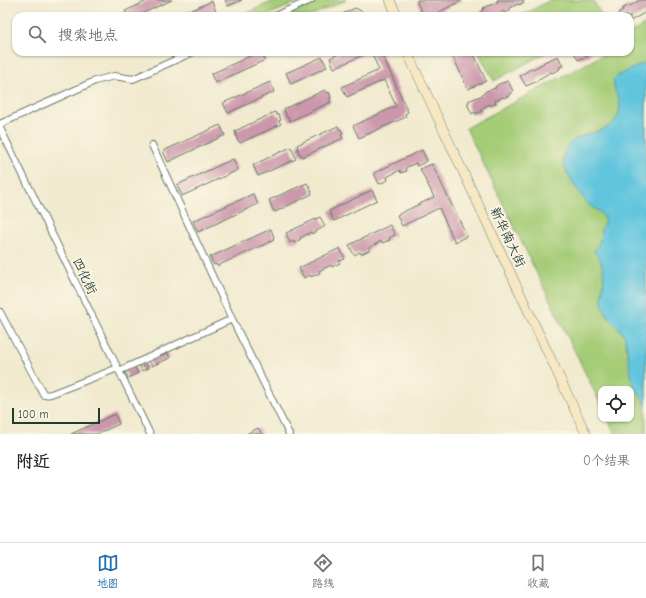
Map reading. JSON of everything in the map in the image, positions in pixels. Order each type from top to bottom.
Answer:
[{"type":"main road","points":[[383,0],[388,12]]},
{"type":"main road","points":[[390,0],[395,12]]},
{"type":"main road","name":"新华南大街","points":[[409,56],[586,434]]},
{"type":"main road","name":"新华南大街","points":[[416,56],[593,434]]},
{"type":"street","points":[[284,12],[311,0]]},
{"type":"street","points":[[0,124],[95,81],[114,76],[133,79],[184,56]]},
{"type":"street","name":"四化街","points":[[0,128],[150,434]]},
{"type":"street","points":[[152,145],[232,319],[290,434]]},
{"type":"street","points":[[0,312],[44,395],[51,394],[118,369],[232,319]]},
{"type":"green space","points":[[276,0],[302,0],[275,12],[249,12]]},
{"type":"green space","points":[[322,0],[346,0],[319,12],[295,12]]},
{"type":"green space","points":[[550,0],[593,0],[600,12],[528,12]]},
{"type":"green space","points":[[646,24],[646,434],[615,434],[609,422],[634,422],[634,386],[598,386],[598,399],[466,128],[601,56],[634,56],[634,31]]},
{"type":"green space","points":[[480,56],[540,56],[494,81]]},
{"type":"water","points":[[646,62],[646,405],[632,381],[625,337],[608,315],[602,304],[604,281],[603,272],[601,263],[594,251],[600,239],[604,222],[602,214],[587,203],[576,188],[565,169],[563,158],[566,148],[572,142],[579,137],[604,129],[617,118],[620,106],[614,88],[614,79],[617,76]]},
{"type":"building","points":[[149,0],[172,0],[146,12],[125,11]]},
{"type":"building","points":[[225,0],[242,0],[228,6]]},
{"type":"building","points":[[418,0],[463,0],[439,12],[422,12],[417,3]]},
{"type":"building","points":[[497,0],[523,0],[524,2],[510,8],[510,10],[507,12],[481,11],[484,9],[483,8],[498,2]]},
{"type":"building","points":[[640,0],[646,0],[646,12],[634,19],[634,12],[620,12],[623,10],[622,9],[629,5],[630,6]]},
{"type":"building","points":[[212,1],[216,12],[188,12]]},
{"type":"building","points":[[355,8],[363,12],[346,12]]},
{"type":"building","points":[[250,56],[264,56],[265,60],[215,83],[211,74]]},
{"type":"building","points":[[334,56],[361,56],[334,68],[330,58]]},
{"type":"building","points":[[373,56],[383,56],[408,112],[405,114],[406,117],[359,138],[353,126],[396,106],[384,80],[347,97],[342,87],[379,70]]},
{"type":"building","points":[[475,56],[486,81],[468,89],[453,57]]},
{"type":"building","points":[[558,56],[563,66],[559,67],[560,69],[552,73],[551,72],[537,80],[538,81],[526,86],[520,76],[532,68],[533,69]]},
{"type":"building","points":[[576,56],[588,56],[578,60]]},
{"type":"building","points":[[322,57],[327,67],[291,84],[286,73]]},
{"type":"building","points":[[508,81],[513,91],[509,94],[510,95],[495,101],[496,103],[490,106],[489,104],[481,109],[482,111],[476,114],[475,112],[472,114],[467,104],[469,103],[468,101],[483,95],[486,91],[496,88],[495,87],[499,84]]},
{"type":"building","points":[[270,82],[274,92],[228,113],[223,103]]},
{"type":"building","points":[[325,90],[327,93],[329,92],[331,98],[329,99],[331,102],[290,121],[288,117],[287,118],[284,109]]},
{"type":"building","points":[[275,112],[279,115],[281,120],[279,121],[281,124],[240,143],[237,140],[235,131]]},
{"type":"building","points":[[220,125],[225,135],[168,162],[163,151]]},
{"type":"building","points":[[338,126],[339,129],[341,129],[343,134],[341,135],[343,138],[302,157],[301,154],[299,154],[297,145]]},
{"type":"building","points":[[291,147],[296,159],[258,176],[253,165]]},
{"type":"building","points":[[422,150],[427,161],[417,166],[416,163],[405,168],[407,171],[401,173],[400,170],[387,177],[388,180],[379,184],[374,173]]},
{"type":"building","points":[[233,159],[238,170],[182,196],[177,185]]},
{"type":"building","points":[[432,164],[467,236],[455,242],[439,208],[402,226],[397,215],[434,197],[420,169]]},
{"type":"building","points":[[307,183],[312,194],[275,212],[273,210],[269,200]]},
{"type":"building","points":[[372,190],[377,200],[334,221],[329,211]]},
{"type":"building","points":[[253,194],[258,204],[198,232],[193,221]]},
{"type":"building","points":[[320,217],[325,226],[312,234],[311,232],[300,238],[301,239],[294,243],[293,241],[290,243],[286,233]]},
{"type":"building","points":[[390,225],[395,235],[389,238],[390,240],[382,243],[381,241],[369,248],[370,250],[354,255],[349,245]]},
{"type":"building","points":[[271,229],[274,240],[217,266],[216,264],[214,265],[210,257]]},
{"type":"building","points":[[340,248],[345,259],[339,261],[340,263],[332,267],[331,265],[319,271],[320,273],[304,278],[299,268]]},
{"type":"building","points":[[167,352],[170,358],[152,366],[149,360]]},
{"type":"building","points":[[142,363],[143,366],[146,364],[148,368],[142,371],[139,365]]},
{"type":"building","points":[[135,367],[138,373],[128,378],[125,371]]},
{"type":"building","points":[[115,414],[119,424],[97,434],[71,434]]},
{"type":"building","points":[[258,428],[262,434],[246,434]]}]
